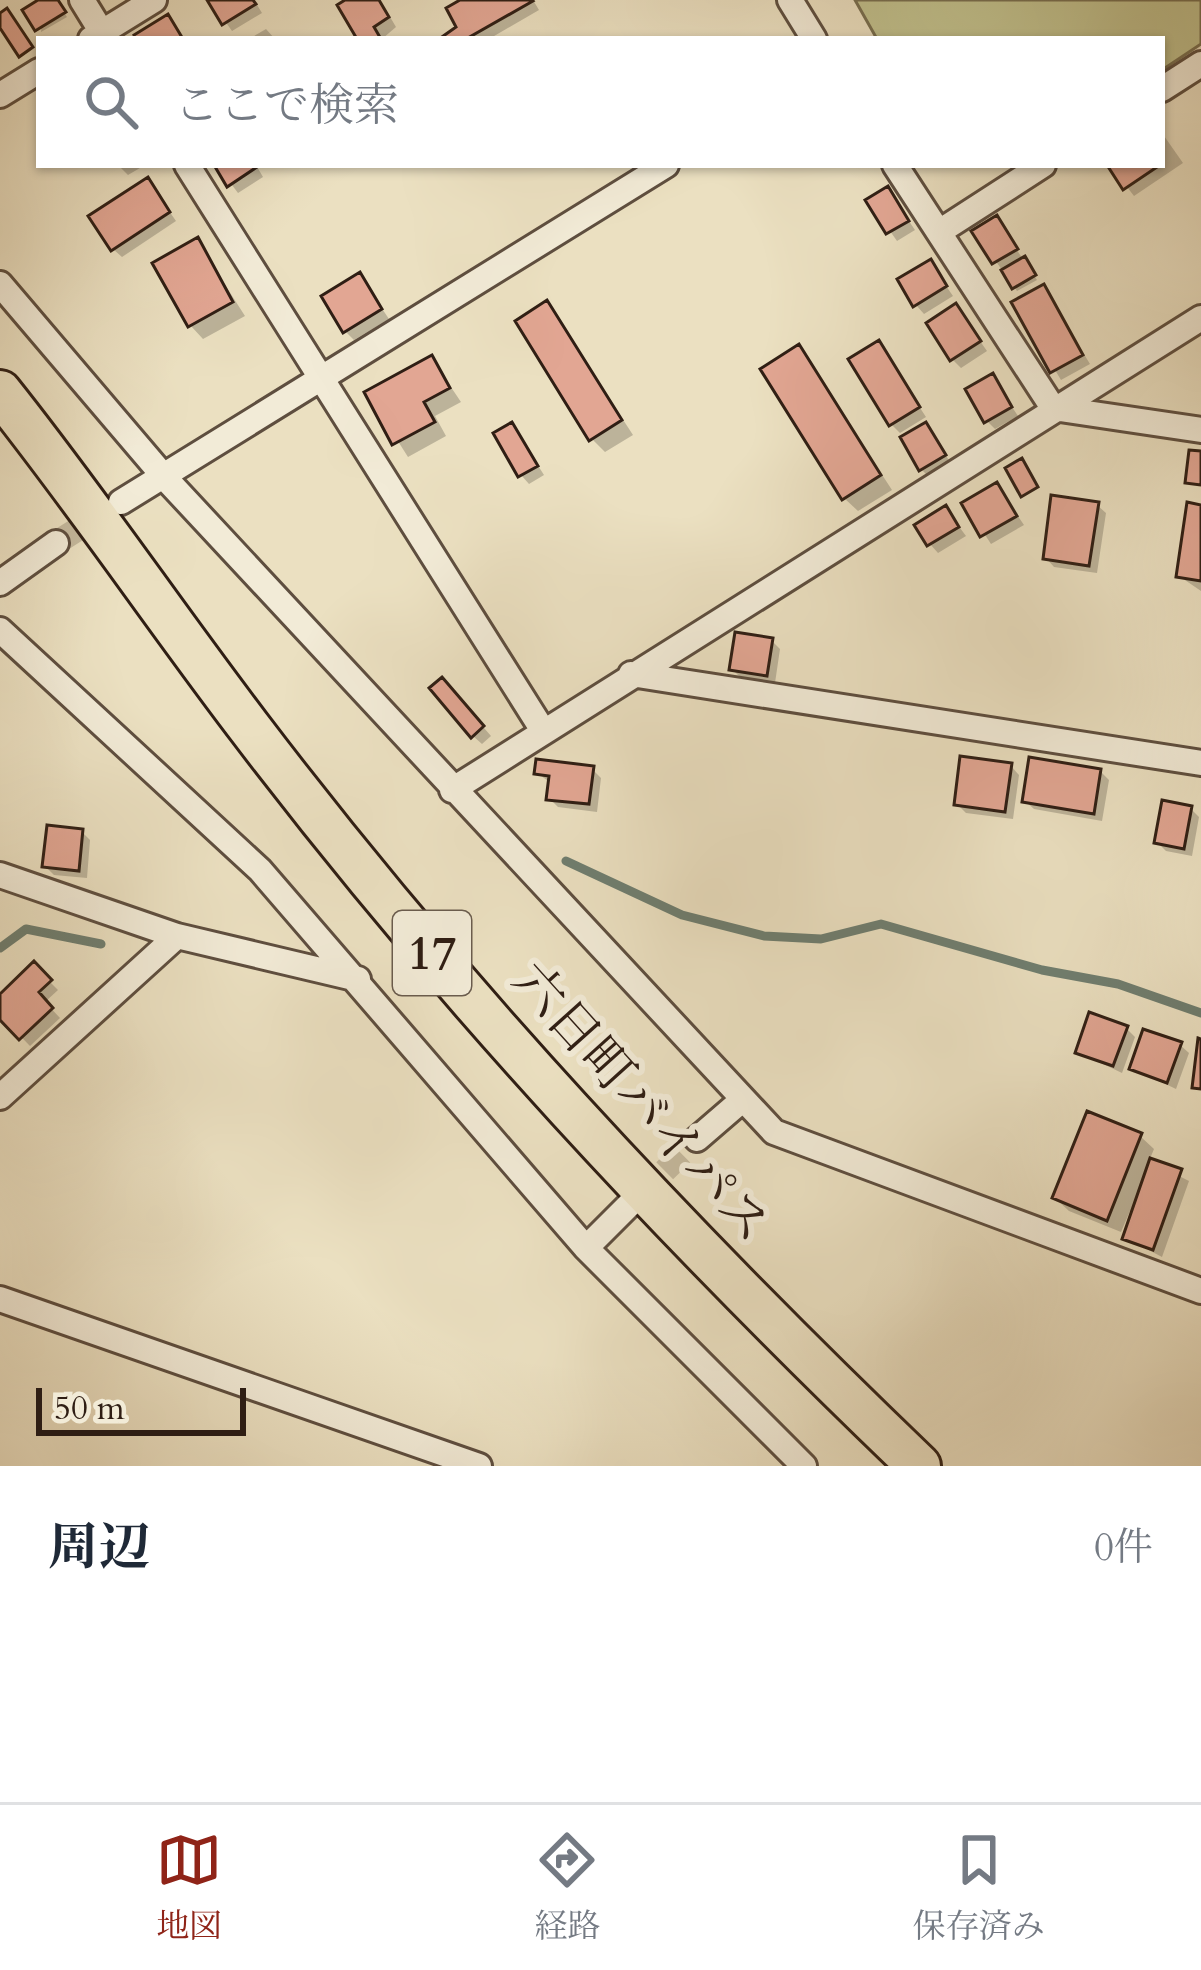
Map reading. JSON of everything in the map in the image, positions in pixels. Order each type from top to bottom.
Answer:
[{"type":"highway","name":"六日町バイパス","points":[[0,392],[250,728],[432,953],[646,1192],[920,1466]]},
{"type":"street","points":[[82,0],[100,36]]},
{"type":"street","points":[[101,36],[154,0]]},
{"type":"street","points":[[790,0],[812,36]]},
{"type":"street","points":[[1165,87],[1201,64]]},
{"type":"street","points":[[0,95],[36,73]]},
{"type":"street","points":[[189,168],[542,729]]},
{"type":"street","points":[[121,502],[166,479],[661,168]]},
{"type":"street","points":[[897,168],[1053,408],[1201,430]]},
{"type":"street","points":[[939,232],[1038,168]]},
{"type":"street","points":[[0,284],[166,479],[774,1132],[1201,1291]]},
{"type":"street","points":[[452,790],[542,729],[1201,318]]},
{"type":"street","points":[[0,583],[56,543]]},
{"type":"street","points":[[0,630],[260,870],[586,1248],[804,1466]]},
{"type":"street","points":[[631,674],[1201,763]]},
{"type":"street","points":[[0,875],[177,936],[358,979]]},
{"type":"street","points":[[0,1097],[177,936]]},
{"type":"street","points":[[697,1139],[741,1101]]},
{"type":"street","points":[[586,1248],[632,1202]]},
{"type":"street","points":[[0,1299],[478,1466]]},
{"type":"green space","points":[[855,0],[1201,0],[1201,44],[1165,68],[1165,36],[875,36]]},
{"type":"building","points":[[38,0],[58,0],[66,12],[35,31],[22,10]]},
{"type":"building","points":[[207,0],[253,0],[256,4],[222,25]]},
{"type":"building","points":[[345,0],[379,0],[389,17],[374,27],[379,36],[355,36],[337,5]]},
{"type":"building","points":[[460,0],[533,1],[471,36],[443,36],[456,27],[446,8]]},
{"type":"building","points":[[7,8],[33,47],[19,57],[0,28],[0,13]]},
{"type":"building","points":[[168,14],[181,36],[134,36]]},
{"type":"building","points":[[216,168],[256,168],[227,187]]},
{"type":"building","points":[[1109,168],[1156,168],[1123,190]]},
{"type":"building","points":[[148,177],[170,212],[111,251],[88,216]]},
{"type":"building","points":[[888,186],[909,221],[886,234],[865,200]]},
{"type":"building","points":[[997,215],[1018,249],[992,264],[971,231]]},
{"type":"building","points":[[198,237],[233,302],[188,327],[152,263]]},
{"type":"building","points":[[1025,256],[1036,275],[1012,289],[1001,270]]},
{"type":"building","points":[[931,259],[947,286],[913,307],[897,279]]},
{"type":"building","points":[[360,272],[382,309],[343,333],[321,296]]},
{"type":"building","points":[[1044,284],[1083,355],[1050,373],[1011,302]]},
{"type":"building","points":[[547,300],[622,420],[589,441],[515,321]]},
{"type":"building","points":[[956,303],[981,341],[950,361],[926,323]]},
{"type":"building","points":[[879,340],[920,407],[889,426],[848,359]]},
{"type":"building","points":[[799,344],[881,475],[842,500],[760,369]]},
{"type":"building","points":[[432,355],[450,388],[424,402],[435,422],[392,445],[364,392]]},
{"type":"building","points":[[993,373],[1012,407],[984,423],[965,389]]},
{"type":"building","points":[[512,422],[538,466],[518,477],[493,433]]},
{"type":"building","points":[[926,422],[946,455],[919,471],[900,437]]},
{"type":"building","points":[[1189,450],[1201,451],[1201,485],[1185,483]]},
{"type":"building","points":[[1022,458],[1038,487],[1021,497],[1005,468]]},
{"type":"building","points":[[997,482],[1017,516],[980,537],[961,503]]},
{"type":"building","points":[[1051,495],[1099,502],[1089,566],[1043,559]]},
{"type":"building","points":[[1187,502],[1201,505],[1201,581],[1176,577]]},
{"type":"building","points":[[946,505],[959,527],[927,546],[914,525]]},
{"type":"building","points":[[735,632],[773,638],[767,676],[729,670]]},
{"type":"building","points":[[442,677],[484,726],[471,738],[429,688]]},
{"type":"building","points":[[960,756],[1012,763],[1005,812],[954,805]]},
{"type":"building","points":[[1029,757],[1101,769],[1094,814],[1022,802]]},
{"type":"building","points":[[536,759],[594,766],[589,804],[546,800],[549,776],[534,774]]},
{"type":"building","points":[[1162,800],[1192,806],[1184,849],[1154,843]]},
{"type":"building","points":[[47,825],[83,829],[79,871],[42,867]]},
{"type":"building","points":[[34,961],[52,980],[39,992],[53,1008],[19,1040],[0,1020],[0,994]]},
{"type":"building","points":[[1089,1012],[1128,1026],[1113,1066],[1075,1053]]},
{"type":"building","points":[[1143,1029],[1182,1042],[1167,1083],[1129,1069]]},
{"type":"building","points":[[1201,1039],[1201,1089],[1192,1088]]},
{"type":"building","points":[[1087,1111],[1142,1133],[1107,1221],[1052,1198]]},
{"type":"building","points":[[1150,1158],[1182,1169],[1153,1250],[1122,1239]]},
{"type":"waterway","points":[[566,861],[682,915],[764,936],[821,939],[881,924],[1042,970],[1118,984],[1201,1013]]},
{"type":"waterway","points":[[0,948],[26,929],[101,944]]},
{"type":"tunnel","points":[[56,543],[105,512]]},
{"type":"tunnel","points":[[639,1196],[697,1139]]}]
